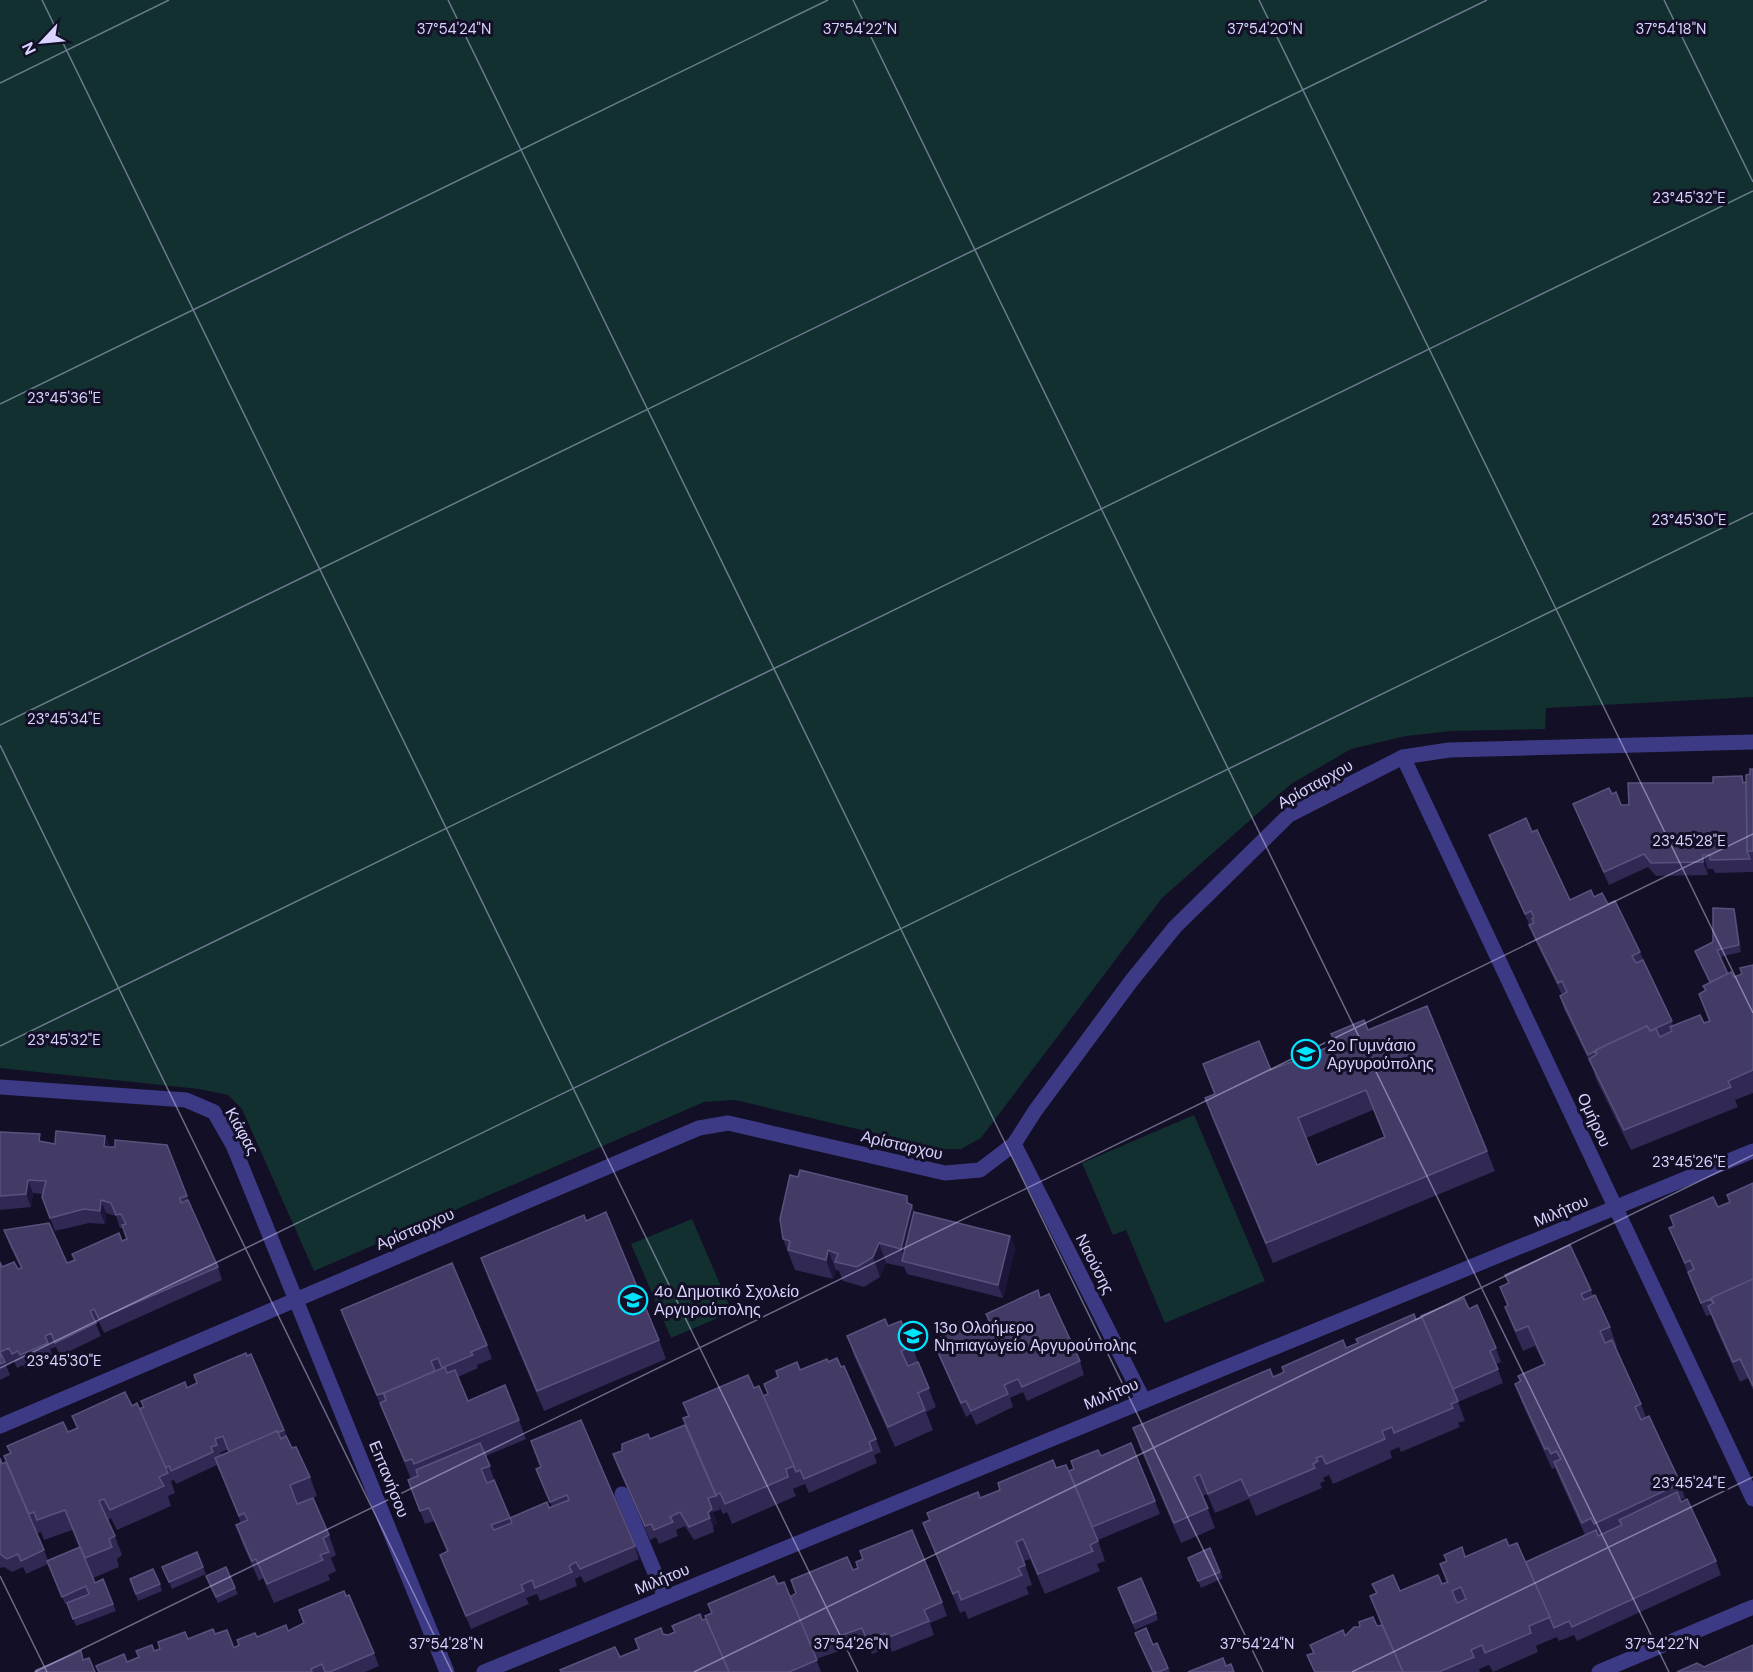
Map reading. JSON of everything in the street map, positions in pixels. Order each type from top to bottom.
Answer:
[{"type":"street","name":"Αρίσταρχου","points":[[0,1426],[699,1128],[728,1124],[945,1173],[980,1170],[1014,1144],[1035,1111],[1125,989],[1175,927],[1289,815],[1403,757],[1449,750],[1753,742]]},
{"type":"street","name":"Ομήρου","points":[[1403,757],[1753,1499]]},
{"type":"street","name":"Κιάφας","points":[[0,1086],[186,1100],[214,1112],[233,1145],[297,1299]]},
{"type":"street","name":"Ναούσης","points":[[1014,1144],[1144,1401]]},
{"type":"street","name":"Μιλήτου","points":[[484,1672],[1753,1151]]},
{"type":"street","name":"Επτανήσου","points":[[297,1299],[447,1672]]},
{"type":"street","points":[[622,1494],[665,1597]]},
{"type":"street","points":[[1599,1672],[1753,1607]]},
{"type":"green space","points":[[0,0],[1753,0],[1753,697],[1546,708],[1545,729],[1452,731],[1406,736],[1351,749],[1291,784],[1162,898],[981,1138],[961,1149],[942,1149],[735,1100],[704,1102],[314,1271],[242,1109],[228,1095],[199,1089],[0,1068]]},
{"type":"green space","points":[[1194,1115],[1265,1281],[1165,1323],[1126,1230],[1113,1235],[1082,1163]]},
{"type":"green space","points":[[692,1219],[732,1312],[671,1338],[631,1244]]},
{"type":"building","points":[[1750,769],[1753,769],[1753,851],[1747,851],[1746,775],[1750,774]]},
{"type":"building","points":[[1742,776],[1743,783],[1746,782],[1747,851],[1750,859],[1710,860],[1710,855],[1703,855],[1703,862],[1651,863],[1644,854],[1604,872],[1573,804],[1609,788],[1612,794],[1616,792],[1621,805],[1629,805],[1628,783],[1713,783],[1713,777]]},
{"type":"building","points":[[1526,818],[1532,832],[1537,830],[1570,900],[1591,890],[1594,897],[1602,893],[1608,904],[1615,901],[1640,952],[1632,956],[1636,963],[1643,960],[1672,1021],[1650,1031],[1647,1026],[1596,1050],[1597,1054],[1595,1051],[1588,1055],[1560,996],[1567,992],[1562,981],[1558,983],[1529,925],[1534,923],[1532,919],[1534,917],[1531,911],[1525,914],[1489,835]]},
{"type":"building","points":[[1713,908],[1734,909],[1739,945],[1717,950],[1728,974],[1710,982],[1695,951],[1713,942]]},
{"type":"building","points":[[1753,965],[1753,1070],[1728,1081],[1731,1087],[1624,1130],[1589,1059],[1597,1054],[1596,1050],[1647,1026],[1650,1031],[1656,1029],[1660,1037],[1672,1031],[1670,1027],[1700,1015],[1704,1023],[1710,1021],[1699,994],[1706,990],[1703,986],[1731,972],[1734,977],[1742,974],[1740,968]]},
{"type":"building","points":[[1427,1006],[1487,1151],[1266,1243],[1205,1098],[1215,1094],[1203,1064],[1259,1041],[1271,1070],[1336,1044],[1331,1034],[1364,1020],[1368,1030]],"holes":[[[1366,1090],[1385,1137],[1317,1165],[1298,1118]]]},
{"type":"building","points":[[56,1131],[105,1136],[104,1146],[107,1147],[115,1147],[115,1140],[167,1145],[187,1196],[180,1198],[181,1203],[188,1200],[218,1267],[99,1319],[94,1309],[90,1311],[96,1323],[55,1343],[51,1333],[45,1336],[48,1343],[20,1355],[18,1351],[12,1354],[9,1348],[0,1352],[0,1262],[2,1267],[14,1262],[18,1269],[22,1268],[4,1230],[49,1223],[67,1263],[75,1260],[72,1254],[119,1233],[122,1241],[127,1239],[122,1225],[126,1224],[121,1214],[116,1215],[111,1203],[101,1200],[100,1211],[84,1209],[50,1218],[42,1197],[46,1181],[28,1180],[26,1194],[0,1196],[0,1132],[40,1134],[39,1141],[55,1144]]},
{"type":"building","points":[[800,1170],[907,1196],[907,1203],[912,1205],[901,1249],[879,1243],[873,1257],[857,1267],[835,1262],[838,1254],[828,1250],[826,1260],[788,1250],[790,1241],[783,1239],[780,1219],[790,1175],[798,1177]]},
{"type":"building","points":[[1753,1183],[1753,1279],[1711,1298],[1713,1304],[1711,1299],[1701,1303],[1688,1272],[1694,1269],[1690,1260],[1685,1263],[1669,1228],[1674,1226],[1670,1216],[1713,1197],[1718,1207],[1730,1202],[1727,1195]]},
{"type":"building","points":[[606,1212],[659,1340],[537,1391],[481,1258],[584,1215],[586,1221]]},
{"type":"building","points":[[914,1212],[1010,1236],[998,1285],[902,1261]]},
{"type":"building","points":[[1570,1245],[1591,1290],[1581,1294],[1584,1300],[1595,1295],[1610,1327],[1600,1331],[1605,1343],[1612,1340],[1641,1404],[1635,1407],[1641,1420],[1649,1416],[1678,1478],[1672,1481],[1675,1486],[1594,1524],[1591,1518],[1582,1523],[1554,1462],[1561,1459],[1556,1451],[1551,1454],[1548,1448],[1545,1449],[1515,1384],[1521,1381],[1518,1376],[1545,1364],[1528,1326],[1516,1331],[1505,1307],[1508,1305],[1500,1287],[1509,1283],[1505,1275]]},
{"type":"building","points":[[452,1263],[487,1345],[471,1352],[473,1355],[442,1368],[438,1358],[431,1361],[435,1371],[384,1393],[386,1399],[383,1393],[377,1395],[341,1310]]},
{"type":"building","points":[[1753,1279],[1753,1386],[1740,1359],[1733,1362],[1708,1306],[1714,1303],[1711,1298]]},
{"type":"building","points":[[1038,1290],[1040,1298],[1049,1294],[1080,1361],[1022,1387],[1018,1379],[1004,1385],[1008,1394],[971,1411],[966,1401],[961,1403],[936,1348],[944,1344],[941,1337],[978,1320],[983,1330],[992,1326],[986,1314]]},
{"type":"building","points":[[1464,1298],[1469,1309],[1477,1305],[1496,1348],[1490,1351],[1498,1369],[1453,1389],[1421,1316]]},
{"type":"building","points":[[1414,1314],[1416,1320],[1422,1317],[1458,1401],[1451,1404],[1453,1408],[1394,1433],[1392,1427],[1382,1431],[1385,1439],[1326,1464],[1322,1456],[1316,1458],[1318,1461],[1313,1464],[1315,1468],[1249,1496],[1241,1479],[1208,1494],[1200,1474],[1194,1477],[1208,1508],[1174,1523],[1133,1428],[1270,1369],[1273,1377],[1284,1372],[1282,1367],[1343,1340],[1346,1348],[1358,1343],[1356,1339]]},
{"type":"building","points":[[885,1319],[888,1326],[901,1321],[912,1346],[901,1351],[908,1366],[918,1362],[929,1388],[918,1393],[925,1410],[888,1427],[847,1336]]},
{"type":"building","points":[[0,1352],[5,1362],[0,1364]]},
{"type":"building","points":[[246,1353],[247,1356],[251,1354],[284,1430],[229,1452],[223,1436],[215,1439],[217,1445],[211,1447],[213,1452],[171,1471],[169,1466],[165,1468],[139,1409],[144,1407],[141,1401],[185,1382],[187,1388],[197,1383],[194,1375]]},
{"type":"building","points":[[837,1358],[841,1367],[844,1366],[876,1439],[869,1442],[872,1450],[804,1479],[800,1470],[796,1472],[763,1396],[768,1394],[764,1384],[778,1377],[776,1371],[797,1362],[800,1370],[827,1359],[828,1362]]},
{"type":"building","points":[[445,1367],[447,1373],[455,1370],[468,1401],[505,1385],[519,1420],[414,1464],[412,1459],[405,1461],[380,1403],[386,1400],[384,1393]]},
{"type":"building","points":[[748,1375],[754,1388],[759,1386],[794,1466],[786,1469],[788,1477],[725,1504],[720,1493],[716,1495],[683,1418],[689,1416],[683,1403]]},
{"type":"building","points":[[125,1392],[132,1406],[137,1403],[168,1473],[159,1477],[164,1486],[110,1510],[104,1499],[99,1501],[115,1536],[109,1539],[112,1547],[85,1558],[65,1510],[37,1520],[34,1512],[29,1514],[4,1456],[11,1453],[7,1446],[63,1422],[68,1432],[78,1428],[72,1416]]},
{"type":"building","points":[[581,1420],[635,1546],[580,1569],[576,1562],[569,1566],[572,1572],[535,1588],[532,1580],[521,1585],[524,1591],[466,1616],[440,1555],[448,1551],[429,1508],[420,1511],[408,1480],[418,1476],[416,1470],[480,1443],[490,1466],[481,1469],[487,1483],[494,1480],[510,1518],[547,1502],[549,1508],[569,1500],[567,1495],[550,1502],[536,1469],[541,1467],[531,1441]],"holes":[[[510,1518],[512,1523],[494,1530],[491,1525]]]},
{"type":"building","points":[[685,1425],[716,1496],[708,1498],[712,1509],[708,1513],[710,1518],[689,1527],[680,1512],[670,1517],[673,1522],[654,1530],[651,1524],[645,1526],[613,1454],[622,1451],[622,1444],[648,1434],[650,1439]]},
{"type":"building","points":[[277,1431],[281,1439],[286,1436],[292,1448],[296,1447],[310,1477],[290,1485],[297,1504],[313,1498],[329,1535],[323,1538],[329,1552],[320,1555],[323,1560],[267,1584],[256,1559],[252,1561],[236,1525],[248,1520],[244,1513],[239,1516],[215,1458]]},
{"type":"building","points":[[1131,1443],[1155,1501],[1092,1527],[1069,1471],[1074,1469],[1071,1461],[1098,1450],[1101,1456]]},
{"type":"building","points":[[0,1458],[2,1464],[6,1462],[44,1550],[21,1561],[18,1554],[7,1559],[0,1554]]},
{"type":"building","points":[[1053,1460],[1056,1468],[1066,1465],[1098,1541],[1090,1545],[1093,1551],[1038,1574],[1023,1539],[1016,1542],[1025,1565],[1018,1568],[1022,1575],[961,1600],[958,1591],[953,1594],[923,1523],[930,1520],[927,1513],[978,1492],[980,1498],[1000,1490],[998,1483]]},
{"type":"building","points":[[1677,1492],[1681,1502],[1687,1499],[1716,1561],[1572,1627],[1569,1621],[1554,1628],[1526,1562],[1596,1530],[1598,1536],[1622,1525],[1619,1520]]},
{"type":"building","points":[[912,1530],[942,1602],[924,1610],[929,1621],[887,1638],[885,1633],[867,1641],[862,1628],[811,1646],[790,1597],[796,1593],[791,1580],[847,1557],[853,1570],[858,1568],[856,1562],[863,1559],[860,1551]]},
{"type":"building","points":[[1506,1539],[1509,1546],[1517,1543],[1550,1617],[1529,1626],[1531,1633],[1485,1653],[1482,1645],[1471,1650],[1474,1657],[1439,1672],[1403,1672],[1370,1596],[1377,1593],[1372,1584],[1393,1575],[1400,1591],[1438,1575],[1442,1584],[1448,1582],[1440,1564],[1447,1561],[1444,1555],[1462,1547],[1465,1557]],"holes":[[[1461,1587],[1466,1599],[1457,1603],[1452,1591]]]},
{"type":"building","points":[[80,1547],[95,1583],[103,1579],[113,1604],[73,1619],[67,1603],[89,1594],[86,1586],[62,1597],[47,1561]]},
{"type":"building","points":[[1210,1548],[1220,1572],[1198,1581],[1188,1558]]},
{"type":"building","points":[[197,1552],[203,1567],[169,1582],[162,1567]]},
{"type":"building","points":[[226,1567],[235,1588],[216,1597],[206,1576]]},
{"type":"building","points":[[153,1569],[160,1584],[136,1594],[130,1579]]},
{"type":"building","points":[[774,1576],[778,1584],[784,1582],[817,1660],[789,1672],[729,1672],[705,1616],[712,1613],[708,1604]]},
{"type":"building","points":[[1141,1578],[1156,1613],[1133,1623],[1118,1588]]},
{"type":"building","points":[[344,1591],[346,1596],[349,1595],[374,1653],[330,1672],[325,1672],[322,1664],[311,1669],[312,1672],[99,1672],[96,1666],[124,1654],[127,1662],[139,1657],[136,1651],[152,1645],[154,1651],[160,1649],[158,1642],[185,1632],[188,1639],[213,1629],[215,1634],[227,1630],[234,1648],[239,1645],[237,1640],[255,1633],[257,1637],[286,1625],[288,1631],[304,1623],[299,1610]]},
{"type":"building","points":[[700,1614],[702,1620],[706,1619],[729,1672],[561,1672],[560,1670],[615,1647],[620,1657],[639,1649],[635,1639],[661,1628],[663,1634],[668,1635],[675,1632],[672,1626]]},
{"type":"building","points":[[1373,1617],[1377,1626],[1382,1625],[1403,1672],[1315,1672],[1307,1655],[1314,1653],[1310,1645],[1343,1630],[1345,1636],[1354,1627],[1360,1627],[1359,1622]]},
{"type":"building","points":[[1146,1628],[1153,1645],[1157,1643],[1168,1668],[1159,1672],[1153,1672],[1135,1633]]},
{"type":"building","points":[[1753,1645],[1753,1672],[1677,1672],[1697,1663],[1704,1667]]},
{"type":"building","points":[[81,1651],[83,1660],[89,1658],[95,1672],[35,1672],[36,1670]]},
{"type":"building","points":[[1223,1658],[1226,1666],[1231,1664],[1234,1672],[1188,1672]]},
{"type":"place","name":"2ο Γυμνάσιο Αργυρούπολης","points":[[1306,1054]]},
{"type":"place","name":"4ο Δημοτικό Σχολείο Αργυρούπολης","points":[[633,1300]]},
{"type":"place","name":"13ο Ολοήμερο Νηπιαγωγείο Αργυρούπολης","points":[[913,1336]]}]
